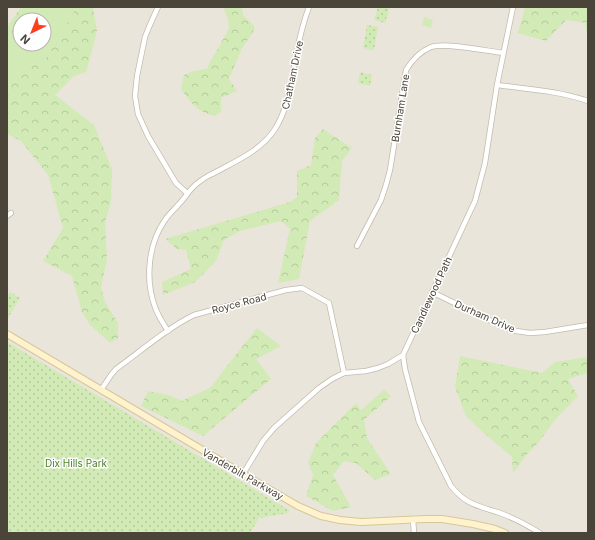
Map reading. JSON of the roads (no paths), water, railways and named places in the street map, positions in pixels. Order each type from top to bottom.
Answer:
[{"type":"main road","name":"Vanderbilt Parkway","points":[[7,334],[298,506],[321,516],[361,522],[437,518],[495,529],[505,533]]},
{"type":"street","points":[[158,7],[145,37],[137,76],[135,96],[138,114],[148,136],[176,182],[187,193]]},
{"type":"street","name":"Chatham Drive","points":[[168,331],[154,307],[150,292],[149,275],[151,259],[158,232],[187,193],[198,182],[259,146],[275,130],[283,115],[289,97],[300,38],[309,7]]},
{"type":"street","name":"Candlewood Path","points":[[403,355],[475,201],[485,163],[497,85],[513,7]]},
{"type":"street","name":"Burnham Lane","points":[[357,246],[381,200],[386,185],[390,170],[406,70],[412,60],[423,51],[433,46],[449,46],[503,53]]},
{"type":"street","points":[[497,85],[559,93],[588,101]]},
{"type":"street","name":"Royce Road","points":[[101,390],[116,369],[182,321],[194,316],[286,290],[302,288],[329,304],[344,374]]},
{"type":"street","name":"Durham Drive","points":[[432,292],[491,321],[516,331],[530,333],[545,332],[588,325]]},
{"type":"street","points":[[243,474],[274,428],[319,388],[332,379],[344,374],[378,368],[403,355],[405,369],[419,422],[451,486],[457,494],[470,503],[518,520],[533,531],[540,533]]},
{"type":"street","points":[[413,519],[414,533]]},
{"type":"park label","name":"Dix Hills Park","points":[[76,463]]}]
